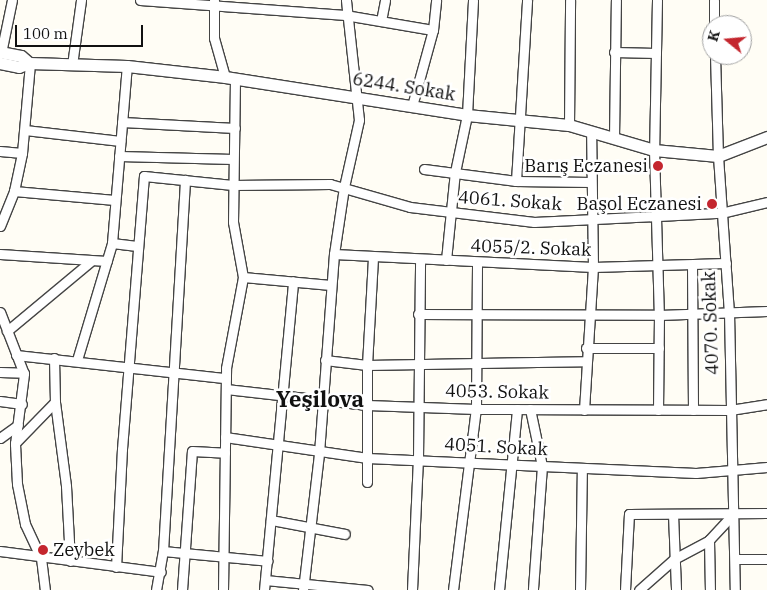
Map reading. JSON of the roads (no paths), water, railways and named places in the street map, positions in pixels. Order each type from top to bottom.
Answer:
[{"type":"street","points":[[0,56],[12,0]]},
{"type":"street","points":[[72,65],[81,0]]},
{"type":"street","points":[[140,0],[214,3],[345,15],[433,30]]},
{"type":"street","points":[[304,588],[309,527],[319,453],[334,254],[344,187],[359,120],[345,15],[346,0]]},
{"type":"street","points":[[381,21],[385,0]]},
{"type":"street","points":[[412,106],[433,30],[436,0]]},
{"type":"street","points":[[446,260],[455,172],[467,115],[473,0]]},
{"type":"street","points":[[516,181],[522,121],[527,0]]},
{"type":"street","points":[[569,125],[570,0]]},
{"type":"street","points":[[614,138],[616,0]]},
{"type":"street","points":[[657,0],[654,150],[659,315],[658,410]]},
{"type":"street","points":[[714,0],[714,15]]},
{"type":"street","points":[[214,3],[214,38],[230,78],[235,128],[233,159],[234,222],[243,277],[226,378],[223,590]]},
{"type":"street","points":[[614,52],[656,53]]},
{"type":"street","name":"6244. Sokak","points":[[0,56],[19,67],[30,63],[127,66],[230,78],[467,115],[569,125],[654,150],[718,156],[767,137]]},
{"type":"street","points":[[0,226],[14,191],[22,153],[30,63]]},
{"type":"street","name":"4070. Sokak","points":[[715,65],[721,213],[730,312],[731,470],[735,590]]},
{"type":"street","points":[[77,360],[112,243],[127,66]]},
{"type":"street","points":[[122,122],[235,128]]},
{"type":"street","points":[[25,130],[120,141]]},
{"type":"street","points":[[584,410],[586,348],[593,267],[591,131]]},
{"type":"street","points":[[0,151],[22,153]]},
{"type":"street","points":[[119,156],[233,159]]},
{"type":"street","points":[[424,169],[516,181],[591,182]]},
{"type":"street","name":"4061. Sokak","points":[[137,246],[144,176],[233,185],[330,184],[410,207],[534,222],[721,213],[767,202]]},
{"type":"street","points":[[156,590],[161,572],[163,551],[185,180]]},
{"type":"street","points":[[14,191],[115,200]]},
{"type":"street","points":[[112,243],[137,246],[116,567]]},
{"type":"street","points":[[0,254],[107,262]]},
{"type":"street","name":"4055/2. Sokak","points":[[334,254],[420,260],[593,267],[726,263]]},
{"type":"street","points":[[367,482],[367,365],[373,257]]},
{"type":"street","points":[[412,590],[418,459],[420,260]]},
{"type":"street","points":[[4,329],[91,261]]},
{"type":"street","points":[[453,590],[476,409],[475,315],[477,262]]},
{"type":"street","points":[[692,265],[692,410]]},
{"type":"street","points":[[243,277],[331,285]]},
{"type":"street","points":[[264,590],[293,281]]},
{"type":"street","points":[[418,314],[659,315],[767,311]]},
{"type":"street","points":[[0,312],[4,329],[24,373],[22,404],[15,444],[20,500],[26,524],[41,558],[45,590]]},
{"type":"street","points":[[586,348],[659,348]]},
{"type":"street","points":[[16,355],[77,360],[129,368],[226,378]]},
{"type":"street","points":[[54,358],[55,402],[66,486],[70,560]]},
{"type":"street","points":[[325,360],[367,365],[586,361]]},
{"type":"street","points":[[0,372],[24,373]]},
{"type":"street","name":"4053. Sokak","points":[[226,389],[368,405],[476,409],[730,410],[767,404]]},
{"type":"street","points":[[0,402],[22,404]]},
{"type":"street","points":[[15,444],[55,402]]},
{"type":"street","points":[[530,408],[542,466],[533,590]]},
{"type":"street","points":[[499,590],[517,409]]},
{"type":"street","points":[[0,438],[18,425]]},
{"type":"street","name":"4051. Sokak","points":[[225,438],[319,453],[367,458],[696,472],[767,467]]},
{"type":"street","points":[[182,590],[183,553],[192,451],[225,453]]},
{"type":"street","points":[[580,590],[582,468]]},
{"type":"street","points":[[625,590],[629,514],[767,513]]},
{"type":"street","points":[[673,514],[676,590]]},
{"type":"street","points":[[639,590],[674,559],[709,540],[733,514]]},
{"type":"street","points":[[271,520],[346,534]]},
{"type":"street","points":[[709,540],[710,590]]},
{"type":"street","points":[[0,551],[41,558],[161,572]]},
{"type":"street","points":[[163,551],[268,561]]},
{"type":"street","points":[[734,560],[767,559]]},
{"type":"street","points":[[265,580],[304,588],[368,590]]},
{"type":"place","name":"Barış Eczanesi","points":[[658,166]]},
{"type":"place","name":"Başol Eczanesi","points":[[712,204]]},
{"type":"place","name":"Zeybek","points":[[43,550]]},
{"type":"district","name":"Yeşilova","points":[[320,399]]}]
